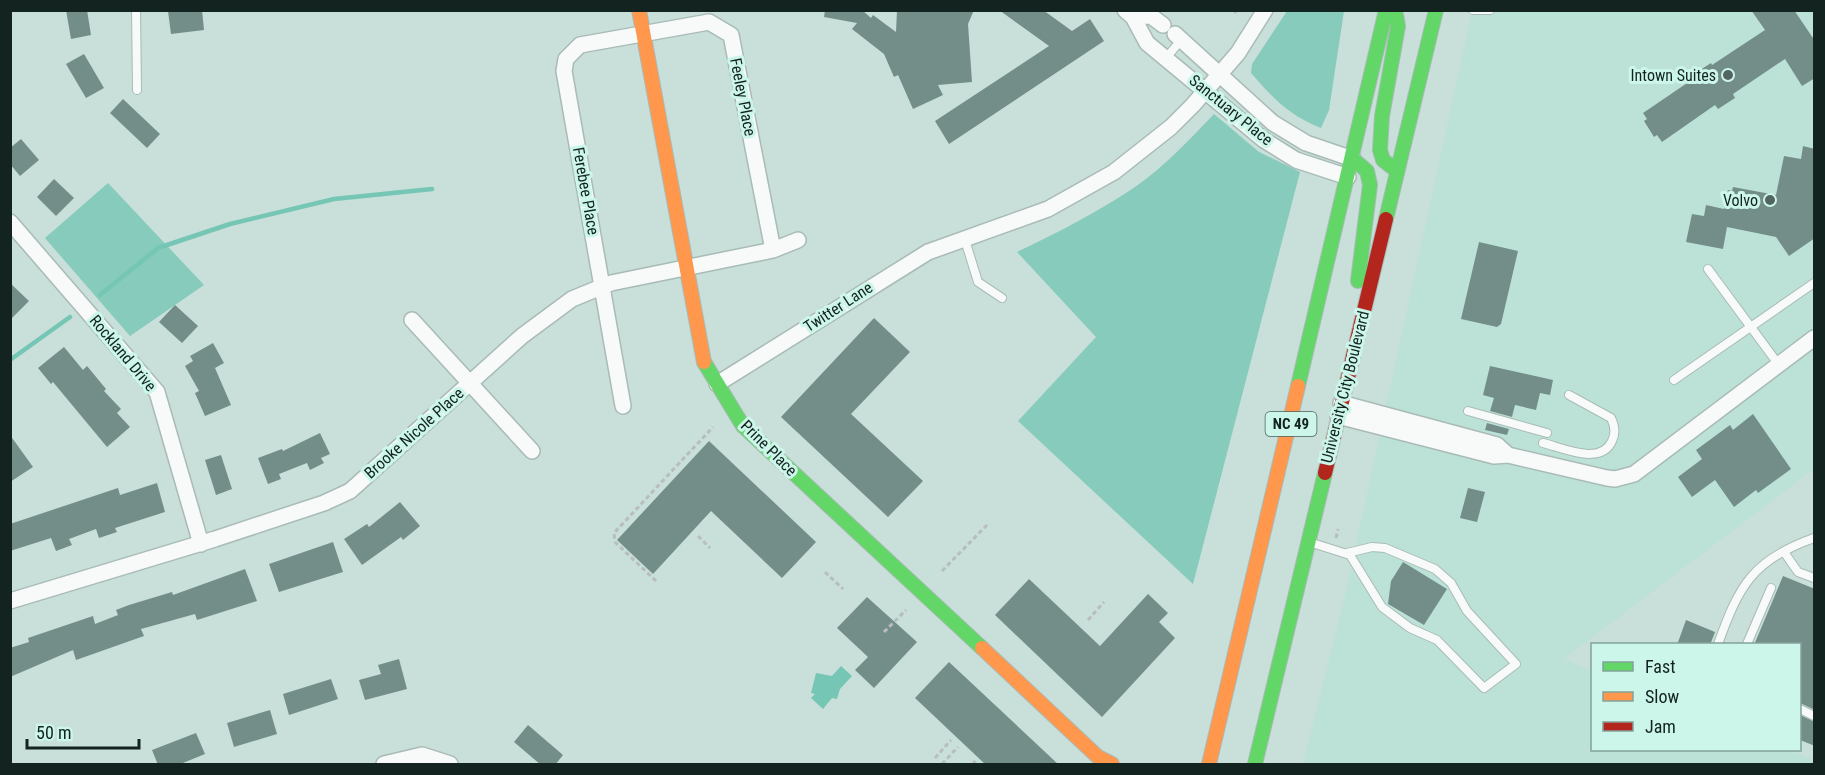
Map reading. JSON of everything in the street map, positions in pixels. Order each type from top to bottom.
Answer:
[{"type":"main road","name":"Prine Place","points":[[639,10],[702,359],[717,384],[743,426],[1101,762]]},
{"type":"main road","name":"NC 49","points":[[1209,765],[1353,159],[1386,10]]},
{"type":"main road","points":[[1396,10],[1398,26],[1381,123],[1379,150],[1383,162],[1397,171]]},
{"type":"main road","name":"University City Boulevard","points":[[1255,765],[1436,10]]},
{"type":"main road","points":[[1353,159],[1367,171],[1370,186],[1356,298],[1354,352]]},
{"type":"street","points":[[1207,90],[1220,75],[1264,10]]},
{"type":"street","name":"Sanctuary Place","points":[[1129,14],[1151,16],[1292,136],[1353,159]]},
{"type":"street","name":"Sanctuary Place","points":[[1129,14],[1147,43],[1207,90],[1264,140],[1285,153],[1348,177]]},
{"type":"street","name":"Feeley Place","points":[[643,33],[709,22],[730,35],[773,250]]},
{"type":"street","name":"Ferebee Place","points":[[623,406],[564,71],[566,59],[580,45],[643,33]]},
{"type":"street","name":"Twitter Lane","points":[[717,384],[902,266],[928,252],[1048,209],[1114,172],[1172,127],[1207,90]]},
{"type":"street","name":"Rockland Drive","points":[[10,222],[157,392],[201,544]]},
{"type":"street","name":"Brooke Nicole Place","points":[[10,601],[201,544],[324,503],[350,491],[522,336],[572,299],[602,286],[773,250],[798,240]]},
{"type":"street","points":[[412,320],[532,451]]},
{"type":"street","points":[[1339,410],[1494,456],[1508,455],[1615,479],[1628,476],[1647,466],[1815,338]]},
{"type":"street","points":[[384,765],[422,755],[450,765]]},
{"type":"lane","points":[[136,10],[137,90]]},
{"type":"lane","points":[[1473,10],[1490,10]]},
{"type":"lane","points":[[1166,58],[1173,33]]},
{"type":"lane","points":[[964,240],[978,282],[1002,298]]},
{"type":"lane","points":[[1708,269],[1779,365]]},
{"type":"lane","points":[[1674,380],[1815,283]]},
{"type":"lane","points":[[1543,443],[1595,454],[1604,452],[1612,441],[1615,430],[1611,418],[1569,395]]},
{"type":"lane","points":[[1468,411],[1547,433]]},
{"type":"lane","points":[[1719,643],[1742,586],[1764,565],[1784,552],[1815,538]]},
{"type":"lane","points":[[1308,542],[1347,553],[1372,547],[1385,548],[1435,569],[1450,583],[1467,611],[1516,664],[1484,688],[1437,640],[1410,628],[1382,607],[1347,553]]},
{"type":"lane","points":[[1784,552],[1794,568],[1815,578]]},
{"type":"lane","points":[[1748,643],[1771,588]]},
{"type":"lane","points":[[1801,709],[1815,716]]},
{"type":"path","points":[[656,581],[615,542],[614,533],[713,427]]},
{"type":"path","points":[[942,571],[987,525]]},
{"type":"path","points":[[698,536],[710,548]]},
{"type":"path","points":[[825,572],[843,588]]},
{"type":"path","points":[[1088,620],[1104,602]]},
{"type":"path","points":[[884,632],[906,610]]},
{"type":"path","points":[[935,758],[951,740]]},
{"type":"path","points":[[942,765],[958,747]]},
{"type":"shaded area","points":[[1287,11],[1344,11],[1329,110],[1321,128],[1299,118],[1282,105],[1251,73],[1252,64]]},
{"type":"shaded area","points":[[1472,11],[1814,11],[1814,469],[1564,659],[1591,671],[1591,751],[1791,751],[1814,760],[1814,764],[1303,764],[1345,595]]},
{"type":"shaded area","points":[[1214,114],[1259,152],[1300,172],[1193,584],[1018,421],[1096,337],[1017,252],[1077,222],[1135,187],[1167,162]]},
{"type":"shaded area","points":[[108,183],[204,285],[130,336],[45,238]]},
{"type":"shaded area","points":[[841,666],[852,676],[840,689],[837,699],[832,698],[823,709],[811,698],[815,694],[811,693],[816,673],[832,676]]},
{"type":"building","points":[[66,10],[87,10],[91,35],[71,39]]},
{"type":"building","points":[[202,10],[204,30],[171,34],[168,11]]},
{"type":"building","points":[[825,10],[862,10],[871,18],[873,15],[896,32],[897,10],[974,10],[968,24],[972,82],[938,85],[943,95],[913,109],[898,75],[894,77],[884,54],[852,29],[857,23],[824,17]]},
{"type":"building","points":[[999,10],[1043,10],[1072,31],[1090,19],[1104,41],[949,144],[935,121],[1049,46]]},
{"type":"building","name":"Intown Suites","points":[[1751,10],[1794,10],[1815,41],[1815,78],[1802,86],[1785,59],[1733,94],[1735,98],[1718,109],[1715,105],[1662,142],[1657,135],[1654,137],[1644,121],[1647,119],[1643,113],[1696,77],[1694,74],[1711,63],[1712,65],[1765,30]]},
{"type":"building","points":[[84,54],[104,88],[86,98],[66,64]]},
{"type":"building","points":[[123,99],[160,134],[147,148],[110,113]]},
{"type":"building","points":[[21,139],[39,160],[20,176],[10,164],[10,148]]},
{"type":"building","name":"Volvo","points":[[1803,146],[1815,149],[1815,238],[1789,256],[1776,237],[1727,227],[1723,249],[1686,242],[1692,214],[1704,216],[1706,205],[1724,209],[1728,190],[1732,191],[1733,187],[1776,195],[1784,156],[1801,159]]},
{"type":"building","points":[[54,179],[74,198],[56,216],[37,197]]},
{"type":"building","points":[[1479,242],[1518,251],[1501,324],[1497,327],[1461,319]]},
{"type":"building","points":[[10,283],[29,301],[10,320]]},
{"type":"building","points":[[175,305],[198,326],[182,343],[159,322]]},
{"type":"building","points":[[874,318],[910,352],[851,414],[923,481],[888,517],[781,417]]},
{"type":"building","points":[[213,343],[224,363],[215,368],[231,405],[205,416],[195,393],[199,391],[185,366],[193,361],[190,356]]},
{"type":"building","points":[[64,347],[83,370],[87,366],[106,389],[104,391],[121,409],[117,413],[130,427],[107,447],[53,382],[51,384],[38,368]]},
{"type":"building","points":[[1490,366],[1553,380],[1550,395],[1540,393],[1536,410],[1515,405],[1512,417],[1490,411],[1494,398],[1483,395]]},
{"type":"building","points":[[1753,414],[1791,469],[1758,493],[1756,490],[1734,507],[1715,480],[1692,497],[1678,477],[1702,459],[1696,450],[1730,425],[1733,430]]},
{"type":"building","points":[[1487,423],[1509,429],[1507,435],[1485,430]]},
{"type":"building","points":[[320,433],[330,454],[321,458],[324,463],[310,470],[307,463],[279,474],[281,479],[268,484],[258,458],[282,449],[283,451]]},
{"type":"building","points":[[10,435],[33,467],[10,482]]},
{"type":"building","points":[[709,441],[816,542],[782,578],[711,511],[653,574],[617,540]]},
{"type":"building","points":[[221,455],[232,489],[216,495],[205,460]]},
{"type":"building","points":[[157,483],[165,512],[115,528],[117,532],[99,538],[96,529],[69,539],[72,545],[56,551],[51,538],[10,551],[10,524],[118,488],[120,495]]},
{"type":"building","points":[[1468,488],[1485,492],[1477,522],[1460,518]]},
{"type":"building","points":[[400,502],[420,526],[403,540],[401,537],[362,565],[344,539],[367,524],[369,527]]},
{"type":"building","points":[[333,542],[343,572],[279,592],[269,564]]},
{"type":"building","points":[[1403,562],[1447,589],[1424,625],[1388,604],[1391,581]]},
{"type":"building","points":[[245,569],[257,601],[197,620],[195,614],[141,629],[144,636],[76,660],[73,650],[10,677],[10,648],[29,642],[28,638],[93,616],[95,624],[118,615],[116,610],[129,605],[172,592],[173,595]]},
{"type":"building","points":[[1783,576],[1815,589],[1815,710],[1801,703],[1801,643],[1755,643]]},
{"type":"building","points":[[1029,579],[1100,646],[1148,594],[1168,613],[1159,622],[1175,638],[1102,717],[995,615]]},
{"type":"building","points":[[867,597],[917,642],[874,688],[855,670],[868,657],[837,628]]},
{"type":"building","points":[[1686,620],[1715,632],[1711,643],[1678,643]]},
{"type":"building","points":[[399,659],[407,689],[365,700],[359,680],[381,674],[378,665]]},
{"type":"building","points":[[949,662],[1059,765],[986,765],[915,698]]},
{"type":"building","points":[[331,679],[338,699],[289,715],[283,694]]},
{"type":"building","points":[[270,710],[277,734],[234,747],[227,723]]},
{"type":"building","points":[[1801,715],[1815,722],[1815,746],[1801,740]]},
{"type":"building","points":[[528,725],[563,755],[555,765],[541,765],[514,742]]},
{"type":"building","points":[[196,733],[205,754],[178,765],[158,765],[152,750]]},
{"type":"waterway","points":[[100,295],[158,248],[230,224],[334,199],[432,189]]},
{"type":"waterway","points":[[10,360],[70,317]]},
{"type":"traffic: fast","points":[[1298,386],[1386,10]]},
{"type":"traffic: fast","points":[[1386,219],[1436,10]]},
{"type":"traffic: fast","points":[[1396,15],[1398,26],[1382,116],[1380,150],[1383,160],[1397,171]]},
{"type":"traffic: fast","points":[[1353,159],[1367,171],[1370,185],[1358,281]]},
{"type":"traffic: fast","points":[[704,362],[743,426],[982,648]]},
{"type":"traffic: fast","points":[[1255,764],[1325,473]]},
{"type":"traffic: slow","points":[[639,10],[704,362]]},
{"type":"traffic: slow","points":[[1209,764],[1298,386]]},
{"type":"traffic: slow","points":[[982,648],[1098,757],[1112,764]]},
{"type":"traffic: jam","points":[[1325,473],[1386,219]]},
{"type":"place","name":"Intown Suites","points":[[1728,75]]},
{"type":"place","name":"Volvo","points":[[1770,200]]}]
